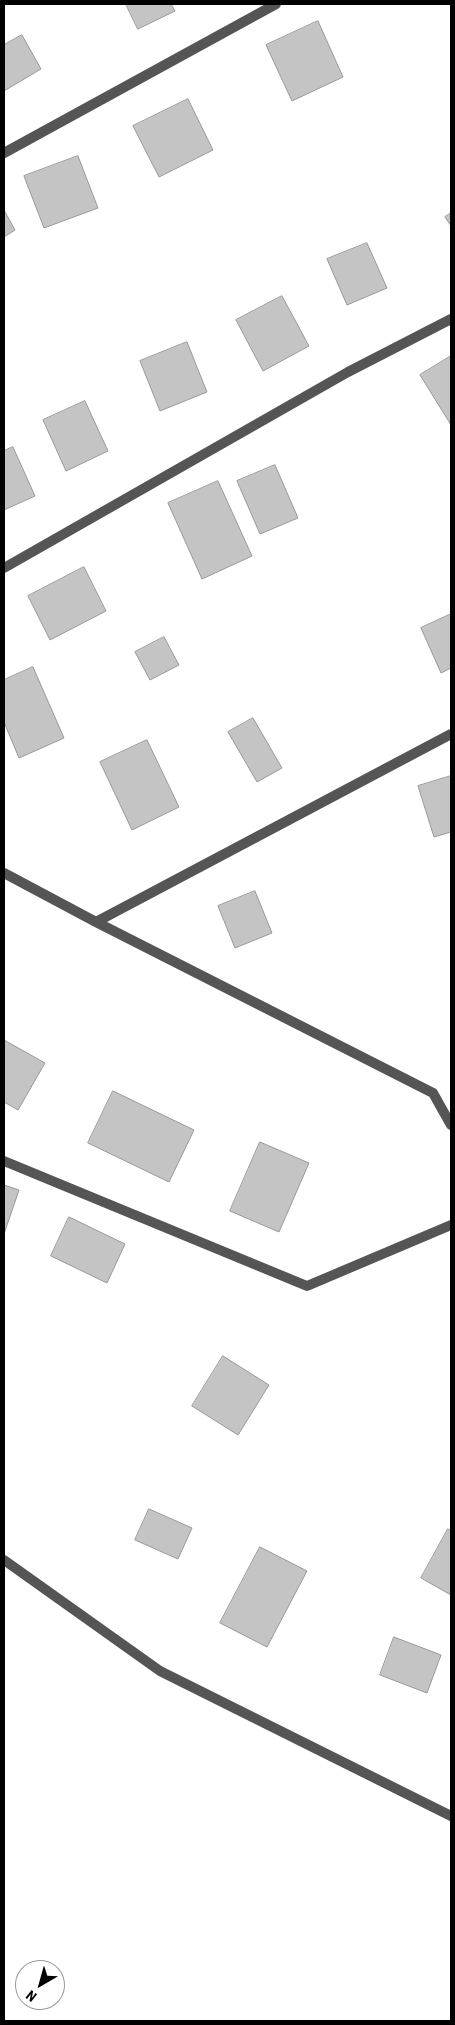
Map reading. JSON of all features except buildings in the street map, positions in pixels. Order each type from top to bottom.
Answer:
[{"type":"street","points":[[4,153],[276,4]]},
{"type":"street","points":[[4,568],[348,372],[451,319]]},
{"type":"street","points":[[96,922],[451,734]]},
{"type":"street","points":[[4,873],[96,922],[433,1093],[451,1125]]},
{"type":"street","points":[[4,1161],[307,1286],[451,1225]]},
{"type":"street","points":[[4,1560],[160,1671],[451,1816]]}]
